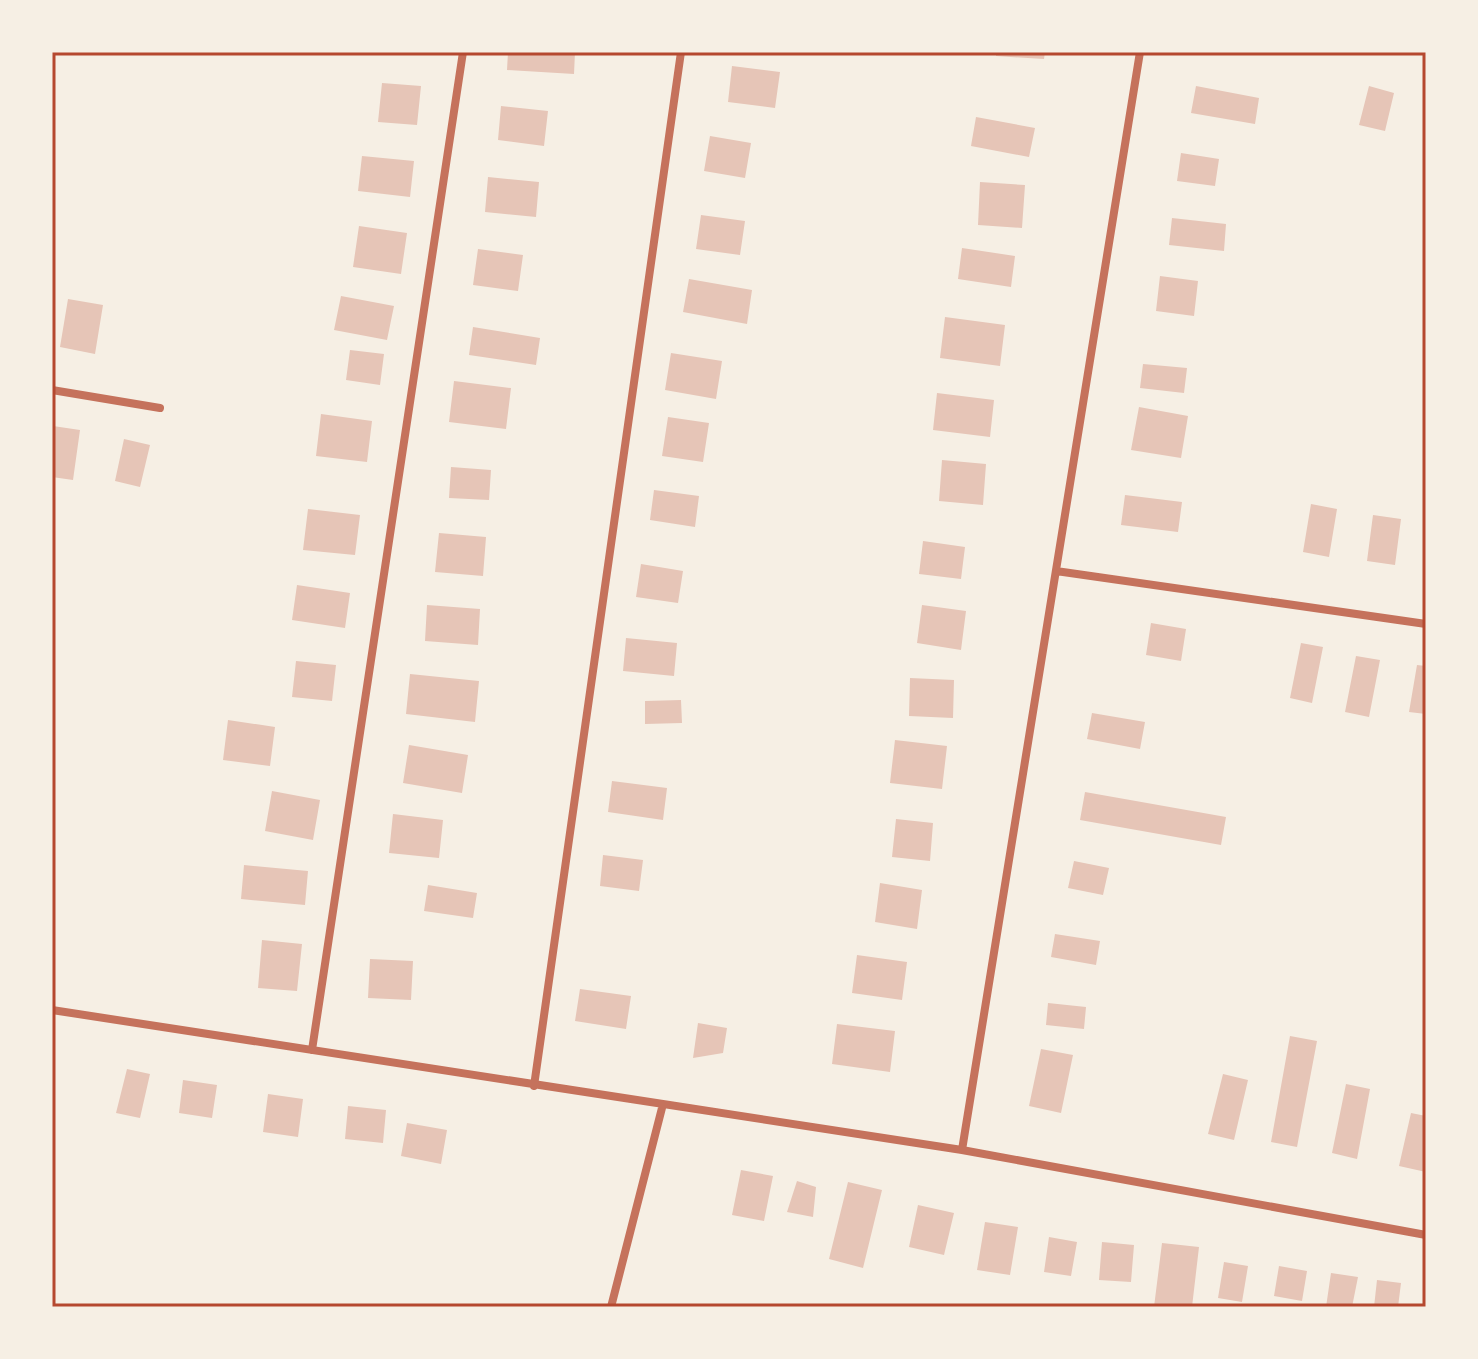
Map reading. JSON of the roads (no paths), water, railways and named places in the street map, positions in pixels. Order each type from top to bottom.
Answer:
[{"type":"street","points":[[312,1050],[463,52]]},
{"type":"street","points":[[534,1086],[681,52]]},
{"type":"street","points":[[962,1150],[1140,52]]},
{"type":"street","points":[[52,390],[160,408]]},
{"type":"street","points":[[1056,571],[1426,624]]},
{"type":"street","points":[[52,1010],[962,1150],[1426,1235]]},
{"type":"street","points":[[611,1307],[663,1104]]}]
